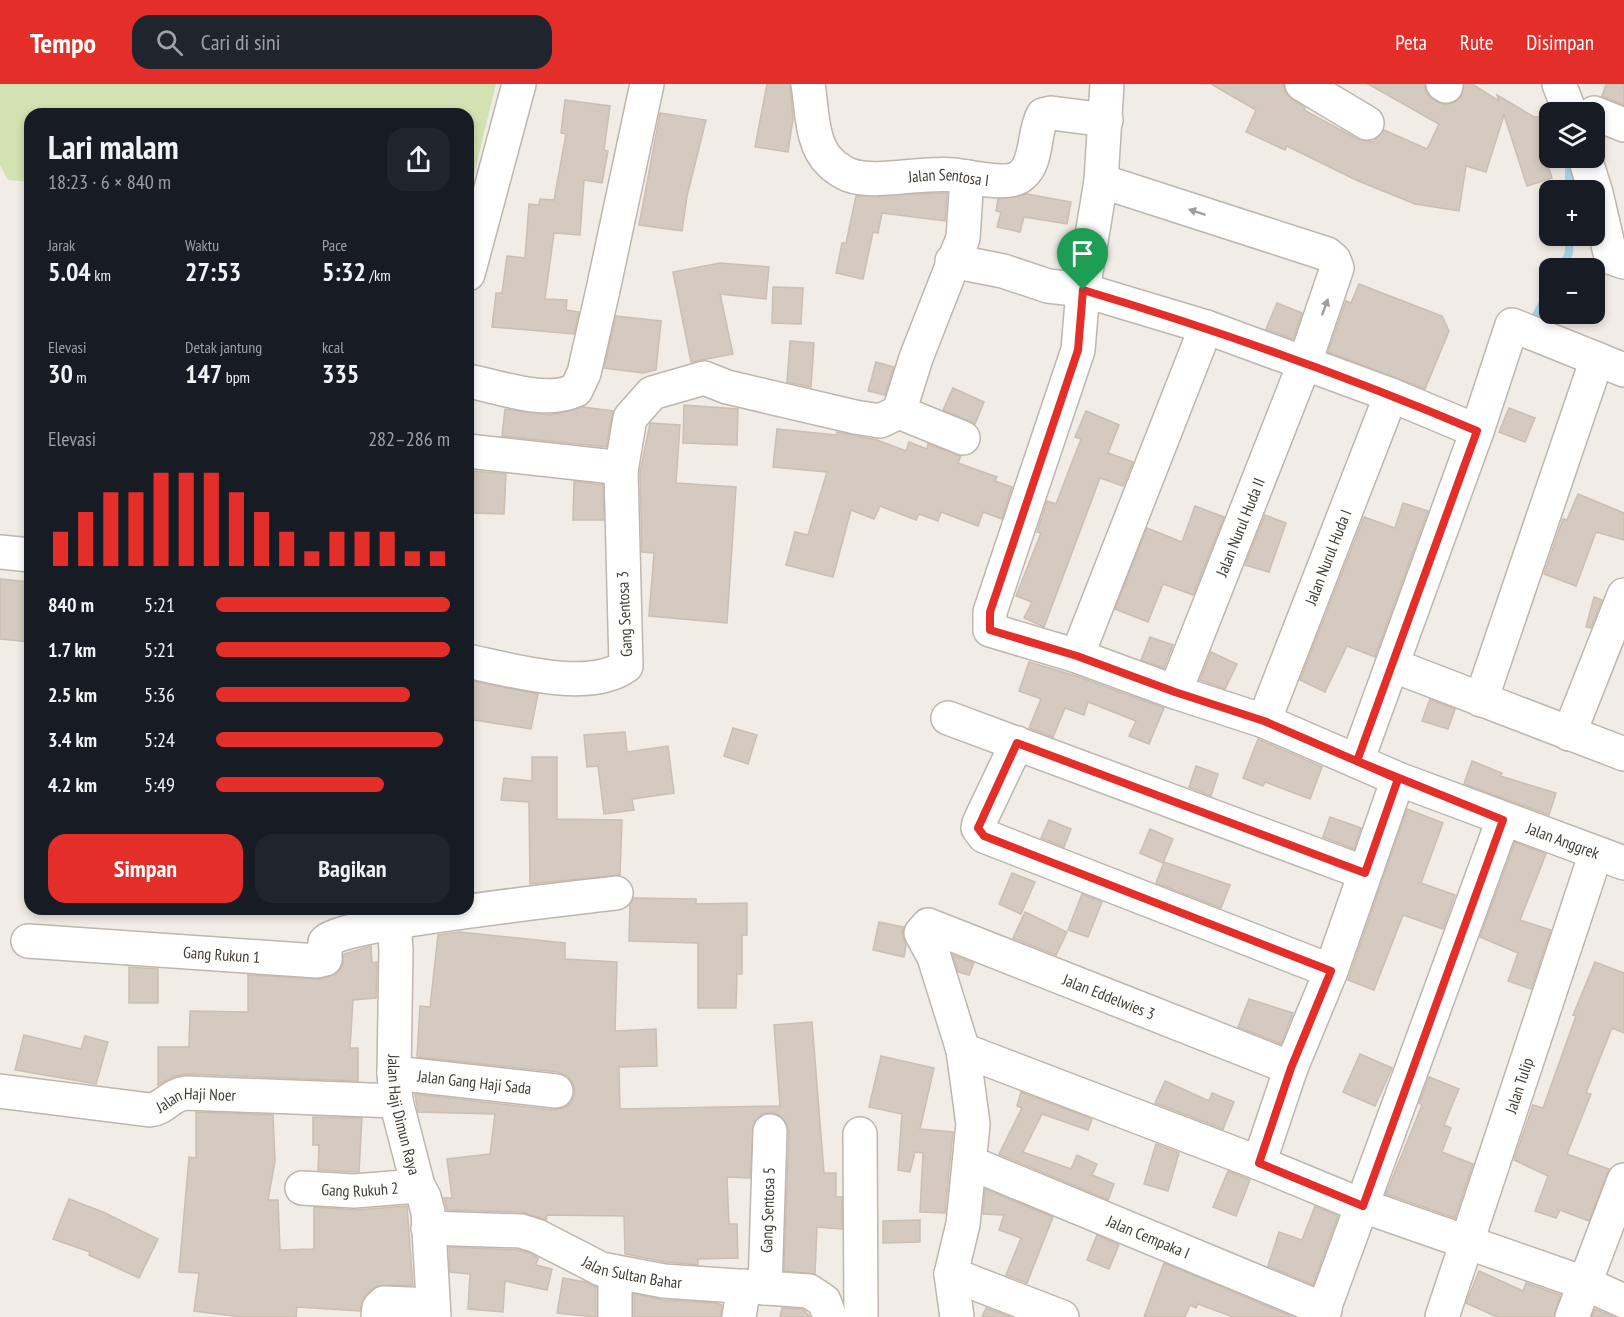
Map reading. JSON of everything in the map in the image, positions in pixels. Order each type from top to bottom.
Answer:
[{"type":"street","points":[[474,252],[519,84]]},
{"type":"street","points":[[474,382],[547,396],[567,395],[576,390],[584,373],[647,84]]},
{"type":"street","name":"Jalan Sentosa I","points":[[808,84],[819,146],[830,162],[849,175],[867,177],[954,175],[999,181],[1022,177],[1028,169],[1043,115],[1051,113],[1106,120]]},
{"type":"street","points":[[1066,289],[1101,182],[1107,84]]},
{"type":"street","points":[[1302,84],[1367,123]]},
{"type":"street","points":[[1605,116],[1624,124]]},
{"type":"street","points":[[1588,168],[1618,259]]},
{"type":"street","points":[[899,412],[916,358],[952,261],[963,238],[968,177]]},
{"type":"street","name":"Jalan Nurul Huda II","points":[[1101,182],[1327,254],[1334,260],[1337,268],[1333,286],[1305,362],[1175,692]]},
{"type":"street","points":[[952,261],[1003,271],[1206,327],[1391,395],[1477,431]]},
{"type":"street","name":"Jalan Anggrek","points":[[1066,289],[1078,350],[988,624],[990,630],[1077,656],[1175,692],[1264,721],[1398,779],[1610,858]]},
{"type":"street","points":[[1357,761],[1477,431],[1512,325],[1610,365],[1481,700]]},
{"type":"street","points":[[1077,656],[1206,327]]},
{"type":"street","points":[[474,452],[614,467],[621,471],[630,418],[652,393],[704,378],[728,387],[855,417],[880,420],[899,412],[963,438]]},
{"type":"street","name":"Jalan Nurul Huda I","points":[[1264,721],[1391,395]]},
{"type":"street","name":"Gang Sentosa 3","points":[[474,662],[544,676],[598,678],[615,674],[626,666],[621,471]]},
{"type":"street","points":[[0,552],[24,554]]},
{"type":"street","points":[[1569,734],[1624,594]]},
{"type":"street","points":[[1392,665],[1624,754]]},
{"type":"street","points":[[948,718],[1365,873]]},
{"type":"street","points":[[1017,743],[979,823],[978,828],[984,836],[1331,971]]},
{"type":"street","points":[[1259,1163],[1291,1068],[1331,971],[1398,779]]},
{"type":"street","points":[[1323,1314],[1503,820]]},
{"type":"street","name":"Jalan Tulip","points":[[1442,1317],[1610,858]]},
{"type":"street","points":[[474,908],[616,893]]},
{"type":"street","name":"Gang Rukun 1","points":[[28,941],[317,961],[325,959],[325,942],[332,935],[393,916]]},
{"type":"street","name":"Jalan Haji Dimun Raya","points":[[393,916],[396,950],[395,1087],[418,1186],[424,1197],[434,1311]]},
{"type":"street","name":"Jalan Eddelwies 3","points":[[963,1050],[934,957],[921,933],[928,925],[1291,1068]]},
{"type":"street","points":[[957,1317],[951,1274],[963,1224],[973,1124],[963,1050],[1259,1163],[1363,1206],[1584,1283],[1624,1301]]},
{"type":"street","name":"Jalan Haji Noer","points":[[0,1091],[150,1110],[159,1108],[174,1095],[186,1093],[395,1087]]},
{"type":"street","name":"Jalan Gang Haji Sada","points":[[395,1087],[556,1091]]},
{"type":"street","name":"Gang Sentosa 5","points":[[749,1297],[770,1131]]},
{"type":"street","points":[[860,1134],[861,1317]]},
{"type":"street","name":"Jalan Cempaka I","points":[[970,1163],[1323,1314]]},
{"type":"street","points":[[1572,1317],[1624,1180]]},
{"type":"street","name":"Gang Rukuh 2","points":[[302,1188],[354,1191],[418,1186]]},
{"type":"street","name":"Jalan Sultan Bahar","points":[[428,1228],[521,1232],[537,1236],[600,1269],[749,1297],[809,1291],[824,1301],[830,1317]]},
{"type":"street","points":[[615,1272],[615,1317]]},
{"type":"street","points":[[951,1274],[1062,1317]]},
{"type":"street","points":[[378,1317],[379,1308],[384,1303],[434,1311]]},
{"type":"green space","points":[[0,84],[496,84],[474,174],[474,108],[24,108],[24,181],[8,180],[0,165]]},
{"type":"building","points":[[767,84],[790,84],[793,119],[788,152],[755,147]]},
{"type":"building","points":[[1211,84],[1283,84],[1286,94],[1305,108],[1304,110],[1357,139],[1373,142],[1384,130],[1427,149],[1439,124],[1368,84],[1424,84],[1432,99],[1445,105],[1461,97],[1464,84],[1472,84],[1499,101],[1497,95],[1534,117],[1539,117],[1539,168],[1549,168],[1552,178],[1539,180],[1539,182],[1527,186],[1504,115],[1486,172],[1466,166],[1459,211],[1415,204],[1356,180],[1287,146],[1285,150],[1246,132],[1256,110]]},
{"type":"building","points":[[1606,84],[1624,84],[1624,105],[1602,96]]},
{"type":"building","points":[[565,100],[610,106],[604,150],[608,151],[602,183],[584,180],[580,235],[554,233],[545,299],[567,300],[566,310],[579,312],[574,334],[492,327],[496,293],[502,293],[507,256],[525,258],[529,204],[539,205],[540,199],[554,200],[566,134],[561,133]]},
{"type":"building","points":[[660,113],[706,120],[687,196],[682,231],[639,225]]},
{"type":"building","points":[[947,193],[945,221],[882,213],[878,233],[873,232],[863,279],[836,273],[842,243],[846,243],[856,196]]},
{"type":"building","points":[[1027,194],[1071,202],[1067,224],[1024,217],[1020,232],[997,227],[1001,212],[996,211],[998,199]]},
{"type":"building","points":[[720,263],[769,267],[766,299],[720,294],[733,354],[691,362],[673,272]]},
{"type":"building","points":[[1359,284],[1442,316],[1449,331],[1425,389],[1328,352],[1346,301],[1351,303]]},
{"type":"building","points":[[773,287],[803,288],[801,324],[772,323]]},
{"type":"building","points":[[1277,303],[1302,313],[1293,339],[1266,329]]},
{"type":"building","points":[[616,316],[661,321],[656,370],[643,373],[604,368]]},
{"type":"building","points":[[790,341],[814,343],[811,387],[787,382]]},
{"type":"building","points":[[876,362],[894,367],[885,395],[868,391]]},
{"type":"building","points":[[953,388],[984,402],[975,424],[943,410]]},
{"type":"building","points":[[684,405],[738,409],[737,445],[683,443]]},
{"type":"building","points":[[583,407],[613,411],[606,447],[502,436],[505,409],[550,415]]},
{"type":"building","points":[[1509,408],[1535,418],[1525,442],[1499,432]]},
{"type":"building","points":[[1086,411],[1119,425],[1108,453],[1133,462],[1123,486],[1100,478],[1044,627],[1024,618],[1032,602],[1016,596],[1041,533],[1037,532],[1047,501],[1056,504],[1081,439],[1075,437]]},
{"type":"building","points":[[650,423],[680,425],[676,483],[736,487],[727,623],[649,616],[654,553],[642,552],[640,472]]},
{"type":"building","points":[[777,429],[836,435],[837,432],[877,440],[906,451],[909,442],[927,449],[928,444],[961,456],[958,463],[997,477],[995,481],[1012,487],[1002,519],[983,512],[978,526],[941,512],[938,521],[919,514],[916,520],[880,506],[874,519],[851,510],[833,577],[786,565],[795,532],[808,535],[827,472],[773,467]]},
{"type":"building","points":[[474,471],[506,474],[504,514],[474,513]]},
{"type":"building","points":[[574,481],[603,485],[604,520],[573,520]]},
{"type":"building","points":[[1578,494],[1624,513],[1624,540],[1596,532],[1576,586],[1544,574],[1563,519],[1567,520]]},
{"type":"building","points":[[1403,503],[1428,511],[1375,657],[1347,646],[1325,692],[1300,680],[1364,517],[1395,528]]},
{"type":"building","points":[[1195,506],[1224,517],[1193,595],[1163,584],[1148,622],[1115,609],[1147,528],[1182,542]]},
{"type":"building","points":[[1265,515],[1286,523],[1269,572],[1245,565]]},
{"type":"building","points":[[0,579],[24,581],[24,641],[0,639]]},
{"type":"building","points":[[1594,597],[1602,600],[1591,628],[1586,627]]},
{"type":"building","points":[[1150,637],[1173,645],[1164,668],[1141,660]]},
{"type":"building","points":[[1211,652],[1237,664],[1225,689],[1200,680]]},
{"type":"building","points":[[1029,662],[1076,676],[1164,708],[1149,744],[1129,736],[1136,721],[1088,702],[1084,715],[1065,708],[1053,737],[1029,728],[1041,699],[1019,691]]},
{"type":"building","points":[[474,681],[538,694],[531,729],[474,720]]},
{"type":"building","points":[[1430,699],[1455,709],[1448,729],[1422,721]]},
{"type":"building","points":[[733,728],[757,735],[748,764],[724,756]]},
{"type":"building","points":[[625,732],[627,752],[668,746],[674,793],[632,799],[634,810],[604,814],[598,766],[587,767],[584,735]]},
{"type":"building","points":[[1258,739],[1322,767],[1310,799],[1265,782],[1263,786],[1243,778]]},
{"type":"building","points":[[532,757],[557,757],[557,819],[622,820],[620,875],[530,884],[529,802],[501,800],[504,778],[532,781]]},
{"type":"building","points":[[1472,761],[1502,773],[1500,776],[1556,793],[1549,815],[1464,784]]},
{"type":"building","points":[[1196,766],[1218,774],[1211,796],[1189,787]]},
{"type":"building","points":[[1407,809],[1443,823],[1421,883],[1455,895],[1443,929],[1403,915],[1374,990],[1348,980]]},
{"type":"building","points":[[1330,817],[1361,828],[1354,849],[1323,837]]},
{"type":"building","points":[[1049,820],[1071,829],[1064,847],[1041,838]]},
{"type":"building","points":[[1150,829],[1173,839],[1163,863],[1140,853]]},
{"type":"building","points":[[1515,842],[1546,854],[1520,920],[1551,930],[1531,989],[1508,981],[1518,953],[1480,937]]},
{"type":"building","points":[[1164,862],[1230,885],[1221,908],[1156,883]]},
{"type":"building","points":[[1012,873],[1035,882],[1021,914],[999,904]]},
{"type":"building","points":[[1082,894],[1102,902],[1088,937],[1068,930]]},
{"type":"building","points":[[634,898],[696,899],[696,904],[747,903],[747,935],[742,935],[742,974],[737,974],[736,1008],[698,1008],[698,943],[629,941],[630,904]]},
{"type":"building","points":[[1025,912],[1067,932],[1056,955],[1013,938]]},
{"type":"building","points":[[879,922],[904,927],[902,932],[906,945],[904,957],[873,950]]},
{"type":"building","points":[[459,932],[565,943],[565,959],[617,962],[615,1031],[656,1029],[657,1066],[619,1067],[620,1109],[780,1106],[774,1025],[812,1022],[824,1173],[836,1173],[836,1197],[842,1197],[842,1229],[817,1227],[815,1274],[784,1271],[789,1132],[786,1122],[779,1115],[771,1112],[762,1114],[754,1122],[750,1178],[727,1177],[729,1224],[737,1224],[738,1258],[698,1259],[698,1265],[666,1262],[625,1254],[624,1216],[547,1215],[546,1220],[522,1212],[447,1210],[444,1198],[452,1198],[447,1159],[490,1154],[495,1114],[418,1112],[415,1094],[554,1110],[571,1103],[575,1092],[568,1076],[558,1072],[417,1057],[420,1006],[430,1007],[438,935]]},
{"type":"building","points":[[371,946],[372,963],[377,962],[376,998],[353,1000],[350,1048],[358,1048],[358,1081],[186,1074],[173,1077],[158,1085],[158,1047],[189,1047],[190,1011],[248,1012],[248,975],[322,979],[337,973],[342,967],[344,954]]},
{"type":"building","points":[[953,955],[974,963],[969,975],[958,972]]},
{"type":"building","points":[[1595,962],[1624,973],[1624,1033],[1612,1028],[1586,1093],[1591,1094],[1567,1154],[1609,1169],[1589,1221],[1560,1210],[1556,1218],[1535,1211],[1548,1176],[1514,1160],[1533,1105],[1543,1108],[1576,1016],[1573,1015]]},
{"type":"building","points":[[129,967],[158,969],[158,1003],[129,1003]]},
{"type":"building","points":[[1249,999],[1293,1013],[1281,1044],[1238,1027]]},
{"type":"building","points":[[24,1035],[81,1049],[85,1036],[108,1042],[96,1084],[15,1070]]},
{"type":"building","points":[[1360,1054],[1392,1068],[1375,1106],[1343,1092]]},
{"type":"building","points":[[881,1056],[934,1068],[920,1129],[953,1132],[945,1213],[920,1212],[923,1153],[915,1152],[910,1172],[898,1170],[902,1114],[869,1107]]},
{"type":"building","points":[[1429,1077],[1459,1089],[1444,1125],[1451,1128],[1442,1152],[1473,1164],[1455,1218],[1386,1194],[1422,1105],[1419,1103]]},
{"type":"building","points":[[1165,1081],[1209,1101],[1212,1093],[1234,1102],[1223,1129],[1155,1103]]},
{"type":"building","points":[[1021,1092],[1092,1119],[1088,1130],[1042,1114],[1023,1152],[1071,1169],[1077,1155],[1097,1164],[1092,1175],[1114,1184],[1108,1200],[999,1154],[1022,1108],[1017,1106]]},
{"type":"building","points":[[196,1112],[273,1115],[275,1161],[268,1200],[278,1200],[280,1250],[314,1249],[314,1207],[355,1210],[407,1206],[413,1285],[377,1286],[365,1295],[360,1311],[297,1307],[296,1317],[242,1317],[194,1311],[199,1273],[179,1272],[189,1157],[196,1158]]},
{"type":"building","points":[[313,1117],[362,1118],[359,1172],[318,1170],[319,1145],[313,1145]]},
{"type":"building","points":[[1156,1144],[1179,1153],[1168,1191],[1144,1184]]},
{"type":"building","points":[[1228,1171],[1250,1180],[1236,1216],[1213,1207]]},
{"type":"building","points":[[985,1189],[1053,1217],[1027,1283],[1006,1275],[1021,1238],[999,1230],[1004,1215],[983,1214]]},
{"type":"building","points":[[69,1199],[103,1212],[158,1239],[139,1278],[89,1255],[90,1252],[53,1239]]},
{"type":"building","points":[[1315,1206],[1338,1216],[1313,1285],[1268,1266],[1279,1232],[1302,1240]]},
{"type":"building","points":[[920,1220],[920,1242],[883,1243],[883,1221]]},
{"type":"building","points":[[1097,1235],[1119,1245],[1109,1269],[1087,1260]]},
{"type":"building","points":[[449,1247],[518,1250],[530,1253],[538,1258],[536,1265],[552,1269],[547,1290],[505,1281],[503,1312],[468,1309],[470,1274],[450,1272]]},
{"type":"building","points":[[1164,1263],[1293,1317],[1233,1317],[1198,1304],[1196,1308],[1190,1305],[1185,1317],[1144,1317]]},
{"type":"building","points":[[1479,1271],[1523,1291],[1526,1283],[1560,1295],[1554,1317],[1497,1317],[1466,1303]]},
{"type":"building","points":[[563,1278],[585,1282],[596,1287],[596,1317],[557,1313]]},
{"type":"building","points":[[634,1294],[663,1300],[716,1303],[722,1305],[721,1317],[634,1317]]},
{"type":"building","points":[[782,1308],[803,1309],[810,1317],[780,1317]]},
{"type":"building","points":[[986,1308],[1010,1317],[982,1317]]},
{"type":"building","points":[[1595,1309],[1614,1317],[1592,1317]]},
{"type":"waterway","points":[[1569,168],[1569,180]]},
{"type":"waterway","points":[[1566,258],[1569,246]]},
{"type":"waterway","points":[[1531,325],[1539,310]]},
{"type":"route","points":[[1083,290],[1206,327],[1305,362],[1477,431],[1357,761],[1503,820],[1363,1206],[1259,1163],[1291,1068],[1331,971],[984,836],[978,828],[1017,743],[1365,873],[1398,779],[1264,721],[1175,692],[1077,656],[990,630],[988,624],[990,612],[1078,350],[1083,290]]}]
